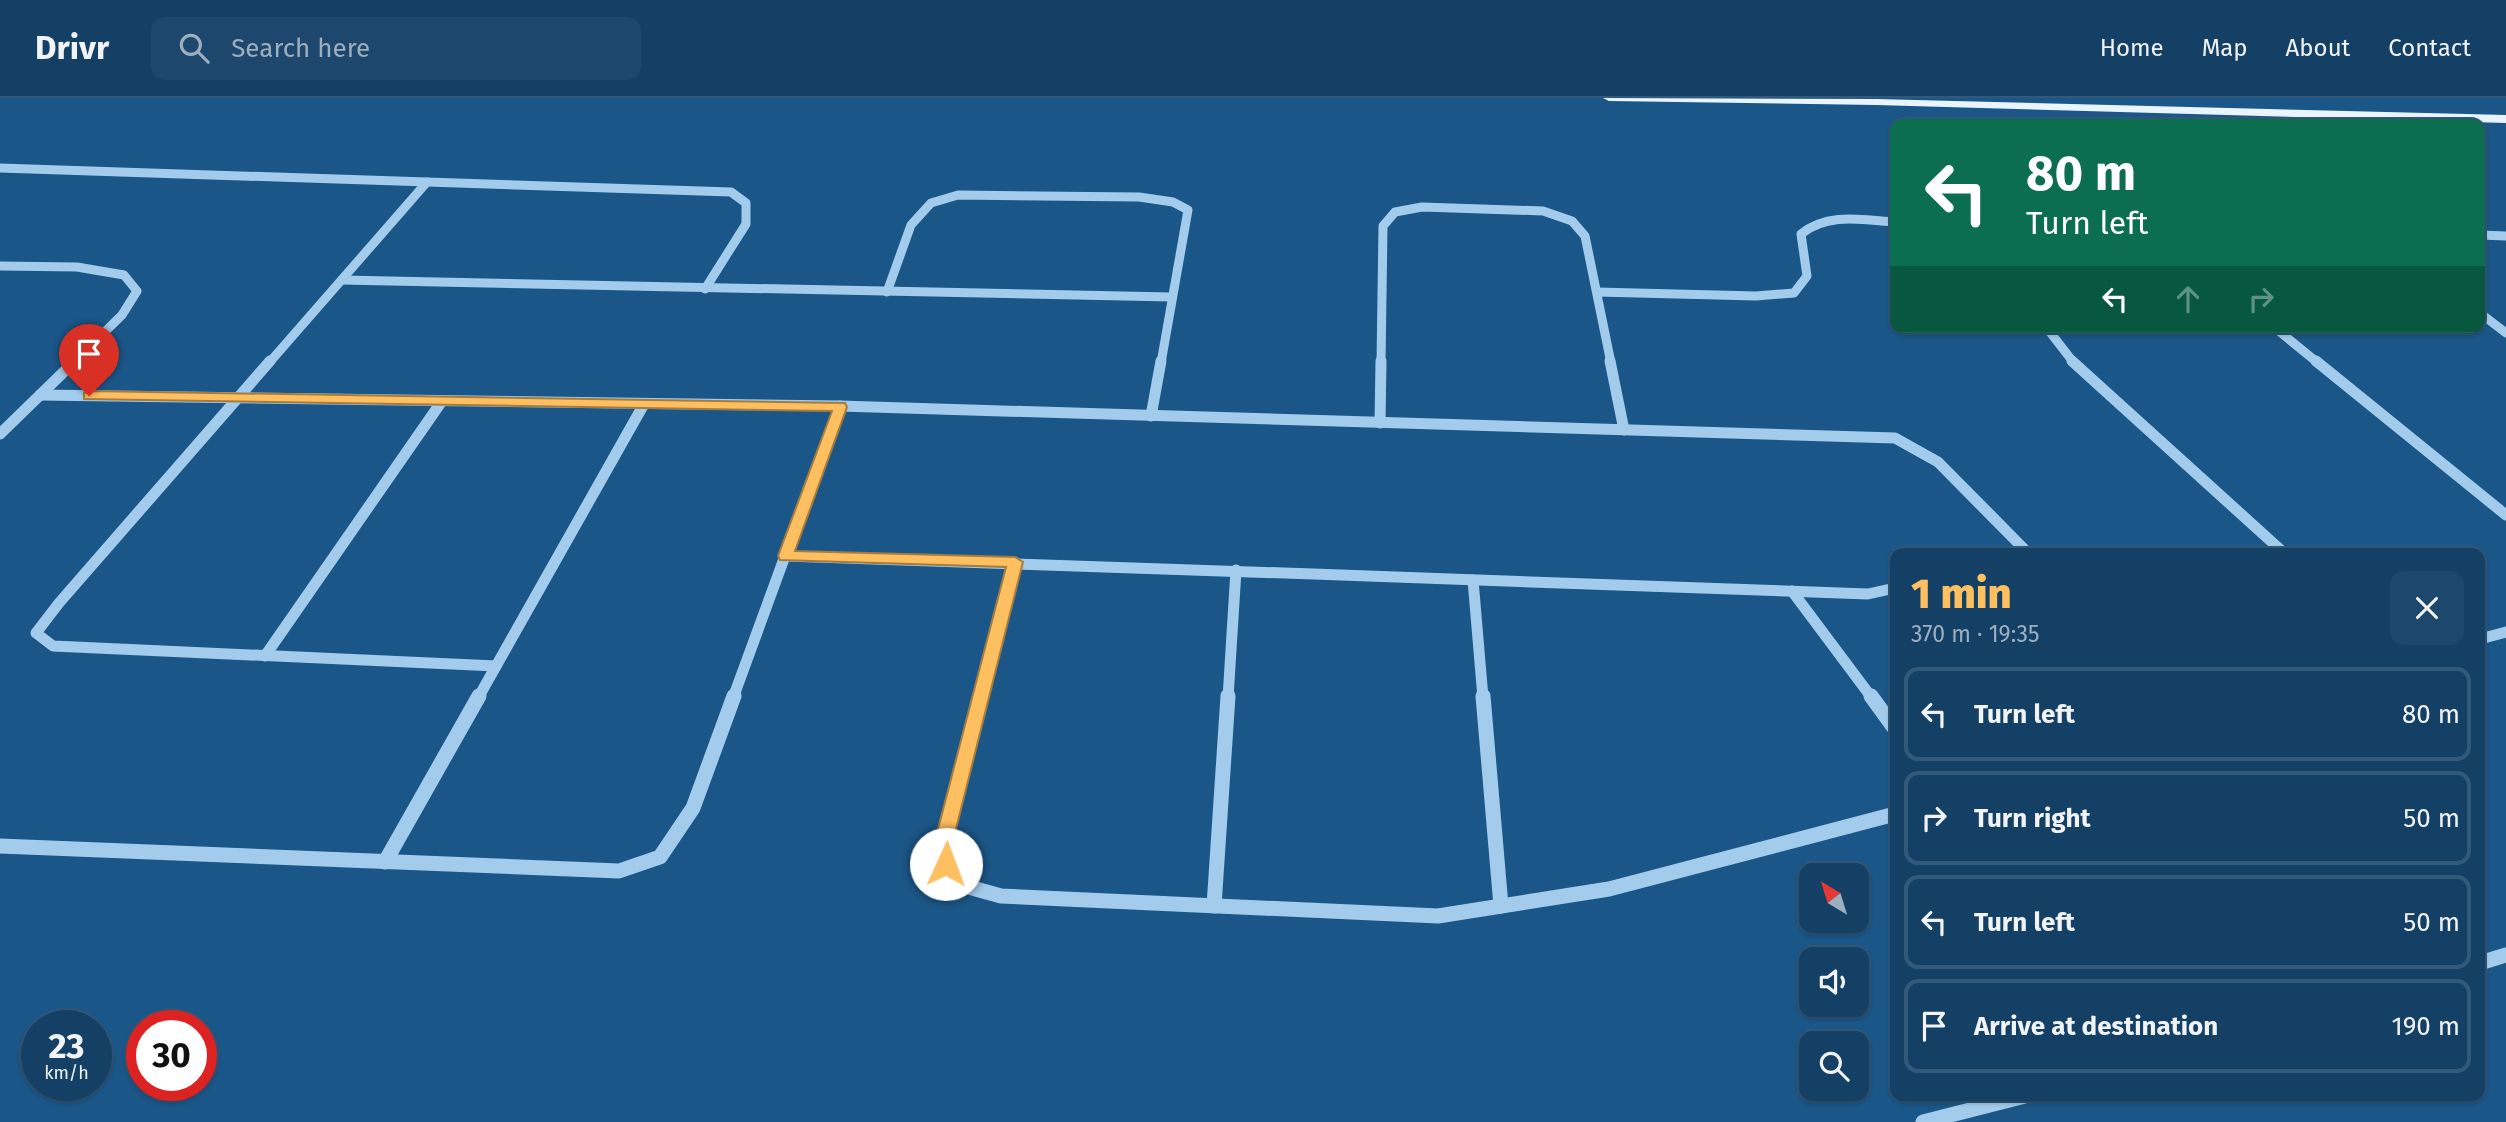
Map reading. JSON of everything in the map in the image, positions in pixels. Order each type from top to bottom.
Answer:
[{"type":"main road","points":[[1609,98],[1876,102],[2506,119]]},
{"type":"street","points":[[0,168],[731,192],[746,204],[746,224],[705,289]]},
{"type":"street","points":[[428,182],[237,398],[36,633],[54,646],[496,666]]},
{"type":"street","points":[[887,292],[911,225],[931,203],[958,195],[1139,197],[1173,202],[1188,210],[1151,416]]},
{"type":"street","points":[[1380,422],[1383,226],[1395,212],[1422,208],[1543,211],[1572,221],[1585,236],[1624,430]]},
{"type":"street","points":[[1597,292],[1756,296],[1794,293],[1807,276],[1801,234],[1809,225],[1831,220],[1890,222]]},
{"type":"street","points":[[2485,236],[2506,236]]},
{"type":"street","points":[[0,266],[77,267],[124,275],[137,291],[122,315],[0,434]]},
{"type":"street","points":[[342,279],[705,289],[1171,297]]},
{"type":"street","points":[[2485,317],[2506,333]]},
{"type":"street","points":[[2050,333],[2066,356],[2278,548]]},
{"type":"street","points":[[2281,333],[2506,515]]},
{"type":"street","points":[[40,395],[840,407],[1895,438],[1938,462],[2018,548]]},
{"type":"street","points":[[265,656],[442,401]]},
{"type":"street","points":[[385,862],[644,404]]},
{"type":"street","points":[[0,846],[619,871],[660,857],[693,808],[840,407]]},
{"type":"street","points":[[786,556],[1015,562],[1793,592],[1868,594],[1890,589]]},
{"type":"street","points":[[1015,562],[947,829],[946,864],[965,886],[1001,896],[1438,916],[1609,889],[1890,815]]},
{"type":"street","points":[[1214,906],[1236,570]]},
{"type":"street","points":[[1473,580],[1501,906]]},
{"type":"street","points":[[1793,592],[1890,722]]},
{"type":"street","points":[[2485,638],[2506,632]]},
{"type":"street","points":[[2485,961],[2506,955]]},
{"type":"street","points":[[1923,1122],[2005,1101]]},
{"type":"route","points":[[89,396],[840,407],[786,556],[1015,562],[947,829],[946,864]]}]
